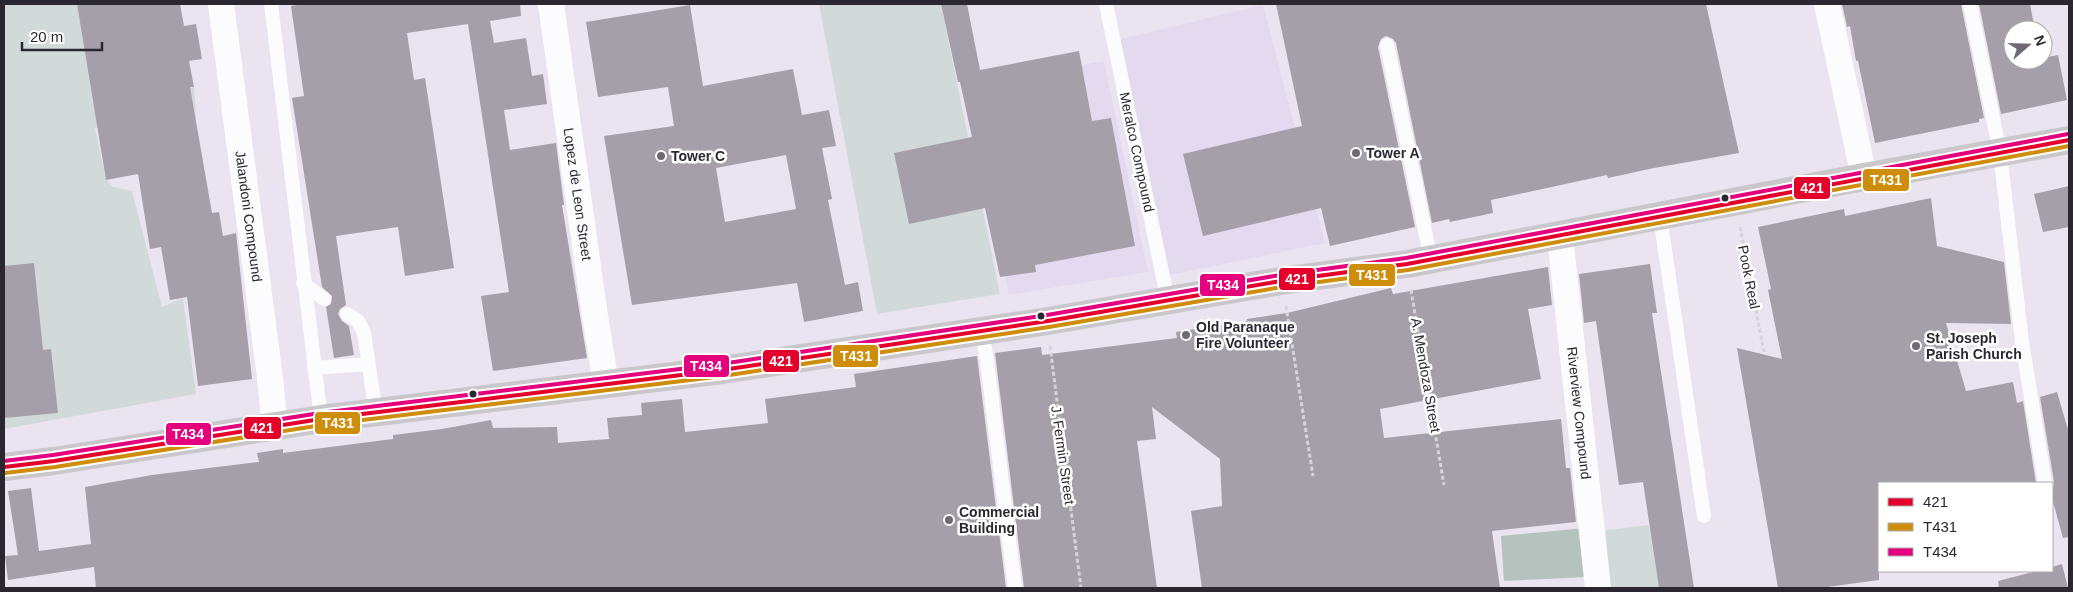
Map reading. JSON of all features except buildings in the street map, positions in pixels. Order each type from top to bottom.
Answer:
[{"type":"main road","points":[[4,467],[321,420],[722,370],[1048,321],[1282,281],[1419,262],[2069,140]]},
{"type":"street","name":"Jalandoni Compound","points":[[222,4],[275,428]]},
{"type":"street","name":"Lopez de Leon Street","points":[[551,4],[606,384]]},
{"type":"street","points":[[1827,4],[1864,177]]},
{"type":"street","name":"Riverview Compound","points":[[1560,236],[1598,588]]},
{"type":"lane","points":[[271,4],[303,283],[321,420]]},
{"type":"lane","name":"Meralco Compound","points":[[1106,4],[1168,300]]},
{"type":"lane","points":[[1970,4],[2000,153],[2022,342],[2045,482]]},
{"type":"lane","points":[[1387,45],[1419,262]]},
{"type":"lane","points":[[1660,216],[1704,516]]},
{"type":"lane","points":[[303,283],[324,299]]},
{"type":"lane","points":[[348,314],[360,325],[364,333],[376,413]]},
{"type":"lane","points":[[982,331],[1015,588]]},
{"type":"lane","points":[[314,368],[368,364]]},
{"type":"path","name":"Pook Real","points":[[1735,202],[1764,352]]},
{"type":"path","name":"A. Mendoza Street","points":[[1419,262],[1444,485]]},
{"type":"path","points":[[1282,281],[1313,476]]},
{"type":"path","name":"J. Fermin Street","points":[[1048,321],[1051,359],[1081,588]]},
{"type":"shaded area","points":[[4,4],[77,4],[93,103],[194,87],[196,119],[95,128],[106,180],[113,187],[132,191],[162,307],[183,298],[196,394],[4,429]]},
{"type":"shaded area","points":[[819,4],[941,4],[1000,294],[877,314]]},
{"type":"shaded area","points":[[1263,5],[1325,243],[1170,275],[1120,39]]},
{"type":"shaded area","points":[[1104,61],[1148,272],[1009,295],[967,86]]},
{"type":"shaded area","points":[[1649,525],[1659,588],[1600,588],[1600,531]]},
{"type":"shaded area","points":[[1585,528],[1587,577],[1504,581],[1501,536]]},
{"type":"transit line","name":"T434","points":[[4,461],[320,413],[721,364],[1047,315],[1280,275],[1406,258],[2068,134]]},
{"type":"transit line","name":"421","points":[[4,467],[54,461],[321,419],[722,370],[1048,321],[1281,281],[1407,264],[2069,140]]},
{"type":"transit line","name":"T431","points":[[5,473],[55,467],[322,425],[723,376],[1049,327],[1282,287],[1408,270],[2069,146]]},
{"type":"place","name":"Tower A","points":[[1356,153]]},
{"type":"place","name":"Tower C","points":[[661,156]]},
{"type":"place","name":"Old Paranaque Fire Volunteer","points":[[1186,335]]},
{"type":"place","name":"St. Joseph Parish Church","points":[[1916,346]]},
{"type":"place","name":"Commercial Building","points":[[949,520]]}]
